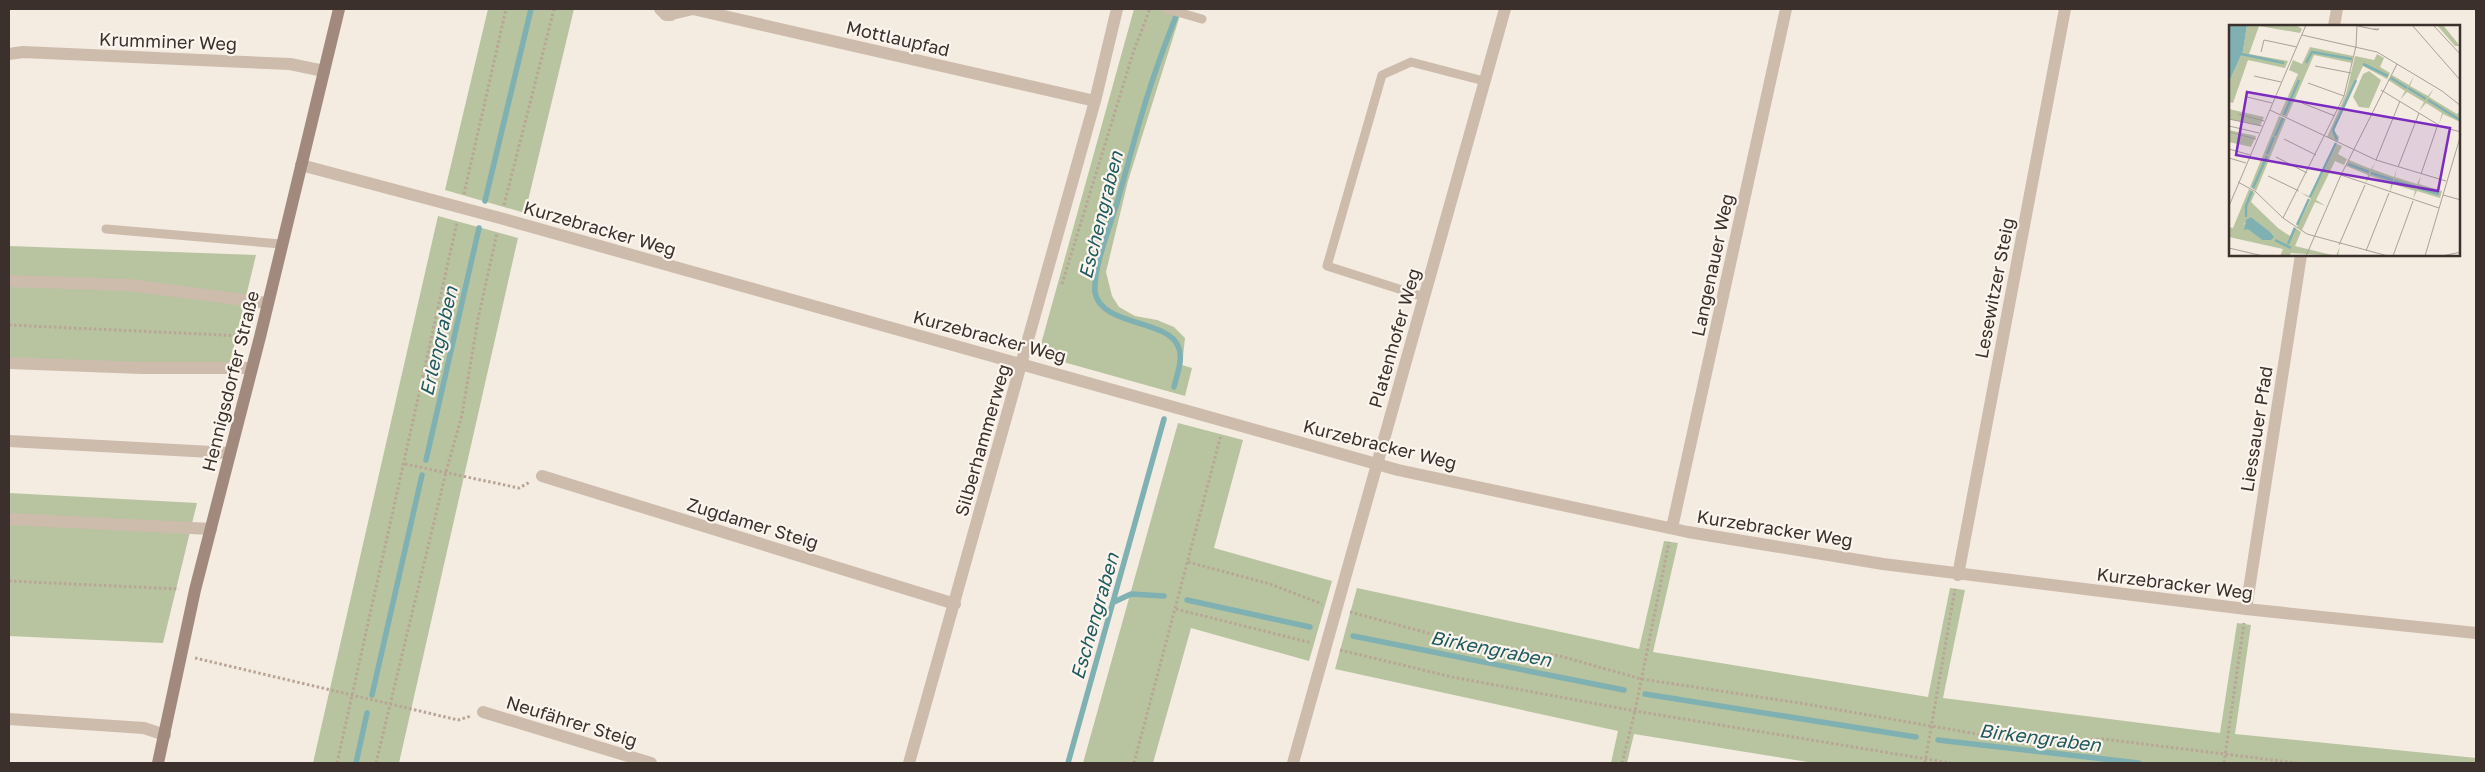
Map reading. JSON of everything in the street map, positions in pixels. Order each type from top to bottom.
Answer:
[{"type":"main road","name":"Hennigsdorfer Straße","points":[[158,763],[195,590],[260,337],[339,9]]},
{"type":"street","name":"Mottlaupfad","points":[[660,9],[666,15],[692,9],[1095,101]]},
{"type":"street","name":"Silberhammerweg","points":[[909,763],[1095,101],[1117,9]]},
{"type":"street","name":"Platenhofer Weg","points":[[1294,763],[1328,647],[1377,463],[1504,9]]},
{"type":"street","name":"Langenauer Weg","points":[[1672,528],[1786,9]]},
{"type":"street","name":"Lesewitzer Steig","points":[[1958,575],[2065,9]]},
{"type":"street","points":[[2334,25],[2337,9]]},
{"type":"street","name":"Krumminer Weg","points":[[9,54],[23,52],[290,64],[324,71]]},
{"type":"street","name":"Kurzebracker Weg","points":[[301,166],[500,218],[1377,463],[1672,528],[1958,575],[2246,609],[2476,633]]},
{"type":"street","name":"Liessauer Pfad","points":[[2246,609],[2300,256]]},
{"type":"street","points":[[9,280],[129,285],[267,303]]},
{"type":"street","points":[[9,363],[142,368],[252,368]]},
{"type":"street","points":[[9,441],[230,453]]},
{"type":"street","name":"Zugdamer Steig","points":[[542,476],[954,604]]},
{"type":"street","points":[[9,518],[211,529]]},
{"type":"street","name":"Neufährer Steig","points":[[483,712],[652,763]]},
{"type":"street","points":[[9,719],[144,728],[165,735]]},
{"type":"lane","points":[[1167,9],[1198,17]]},
{"type":"lane","points":[[1424,297],[1327,266],[1382,75],[1411,62],[1484,80]]},
{"type":"lane","points":[[106,229],[281,244]]},
{"type":"path","points":[[337,763],[506,9]]},
{"type":"path","points":[[376,763],[388,704],[462,415],[478,319],[500,218],[554,9]]},
{"type":"path","points":[[1059,292],[1134,50],[1150,9]]},
{"type":"path","points":[[9,324],[260,337]]},
{"type":"path","points":[[1134,763],[1224,421]]},
{"type":"path","points":[[405,464],[519,488],[542,476]]},
{"type":"path","points":[[1622,763],[1635,711],[1672,528]]},
{"type":"path","points":[[1188,562],[1270,584],[1338,609],[1461,642],[1560,656],[1641,679],[1800,703],[2028,743],[2103,740],[2226,753],[2297,763]]},
{"type":"path","points":[[1925,762],[1958,575]]},
{"type":"path","points":[[9,580],[195,590]]},
{"type":"path","points":[[1176,609],[1452,677],[1925,762],[1951,763]]},
{"type":"path","points":[[2224,763],[2246,609]]},
{"type":"path","points":[[182,655],[458,720],[483,712]]},
{"type":"green space","points":[[488,9],[574,9],[525,213],[445,190]]},
{"type":"green space","points":[[1134,9],[1182,9],[1128,181],[1106,272],[1112,296],[1119,307],[1135,316],[1157,320],[1174,327],[1185,338],[1182,365],[1192,368],[1185,396],[1049,358],[1041,344]]},
{"type":"green space","points":[[438,216],[518,238],[399,763],[313,763]]},
{"type":"green space","points":[[9,246],[256,255],[229,367],[9,358]]},
{"type":"green space","points":[[1178,423],[1243,440],[1214,548],[1332,581],[1309,661],[1191,628],[1153,763],[1083,763]]},
{"type":"green space","points":[[9,493],[197,503],[163,643],[9,636]]},
{"type":"green space","points":[[1664,541],[1678,543],[1653,652],[1928,697],[1950,588],[1965,590],[1943,698],[2220,733],[2237,623],[2251,625],[2235,734],[2476,758],[2476,763],[1814,763],[1634,734],[1627,763],[1611,763],[1618,731],[1335,669],[1357,588],[1639,649]]},
{"type":"waterway","name":"Erlengraben","points":[[485,201],[531,9]]},
{"type":"waterway","name":"Eschengraben","points":[[1174,387],[1180,356],[1178,346],[1171,337],[1161,331],[1109,311],[1100,303],[1095,292],[1095,283],[1103,248],[1143,110],[1178,11]]},
{"type":"waterway","name":"Erlengraben","points":[[426,460],[479,228]]},
{"type":"waterway","name":"Eschengraben","points":[[1068,763],[1164,419]]},
{"type":"waterway","name":"Erlengraben","points":[[372,695],[422,475]]},
{"type":"waterway","name":"Birkengraben","points":[[1114,602],[1131,594],[1164,596]]},
{"type":"waterway","name":"Birkengraben","points":[[1187,600],[1310,627]]},
{"type":"waterway","name":"Birkengraben","points":[[1353,636],[1624,690]]},
{"type":"waterway","name":"Birkengraben","points":[[1645,694],[1916,737]]},
{"type":"waterway","name":"Erlengraben","points":[[356,763],[367,713]]},
{"type":"waterway","name":"Birkengraben","points":[[1938,740],[2139,763]]}]
